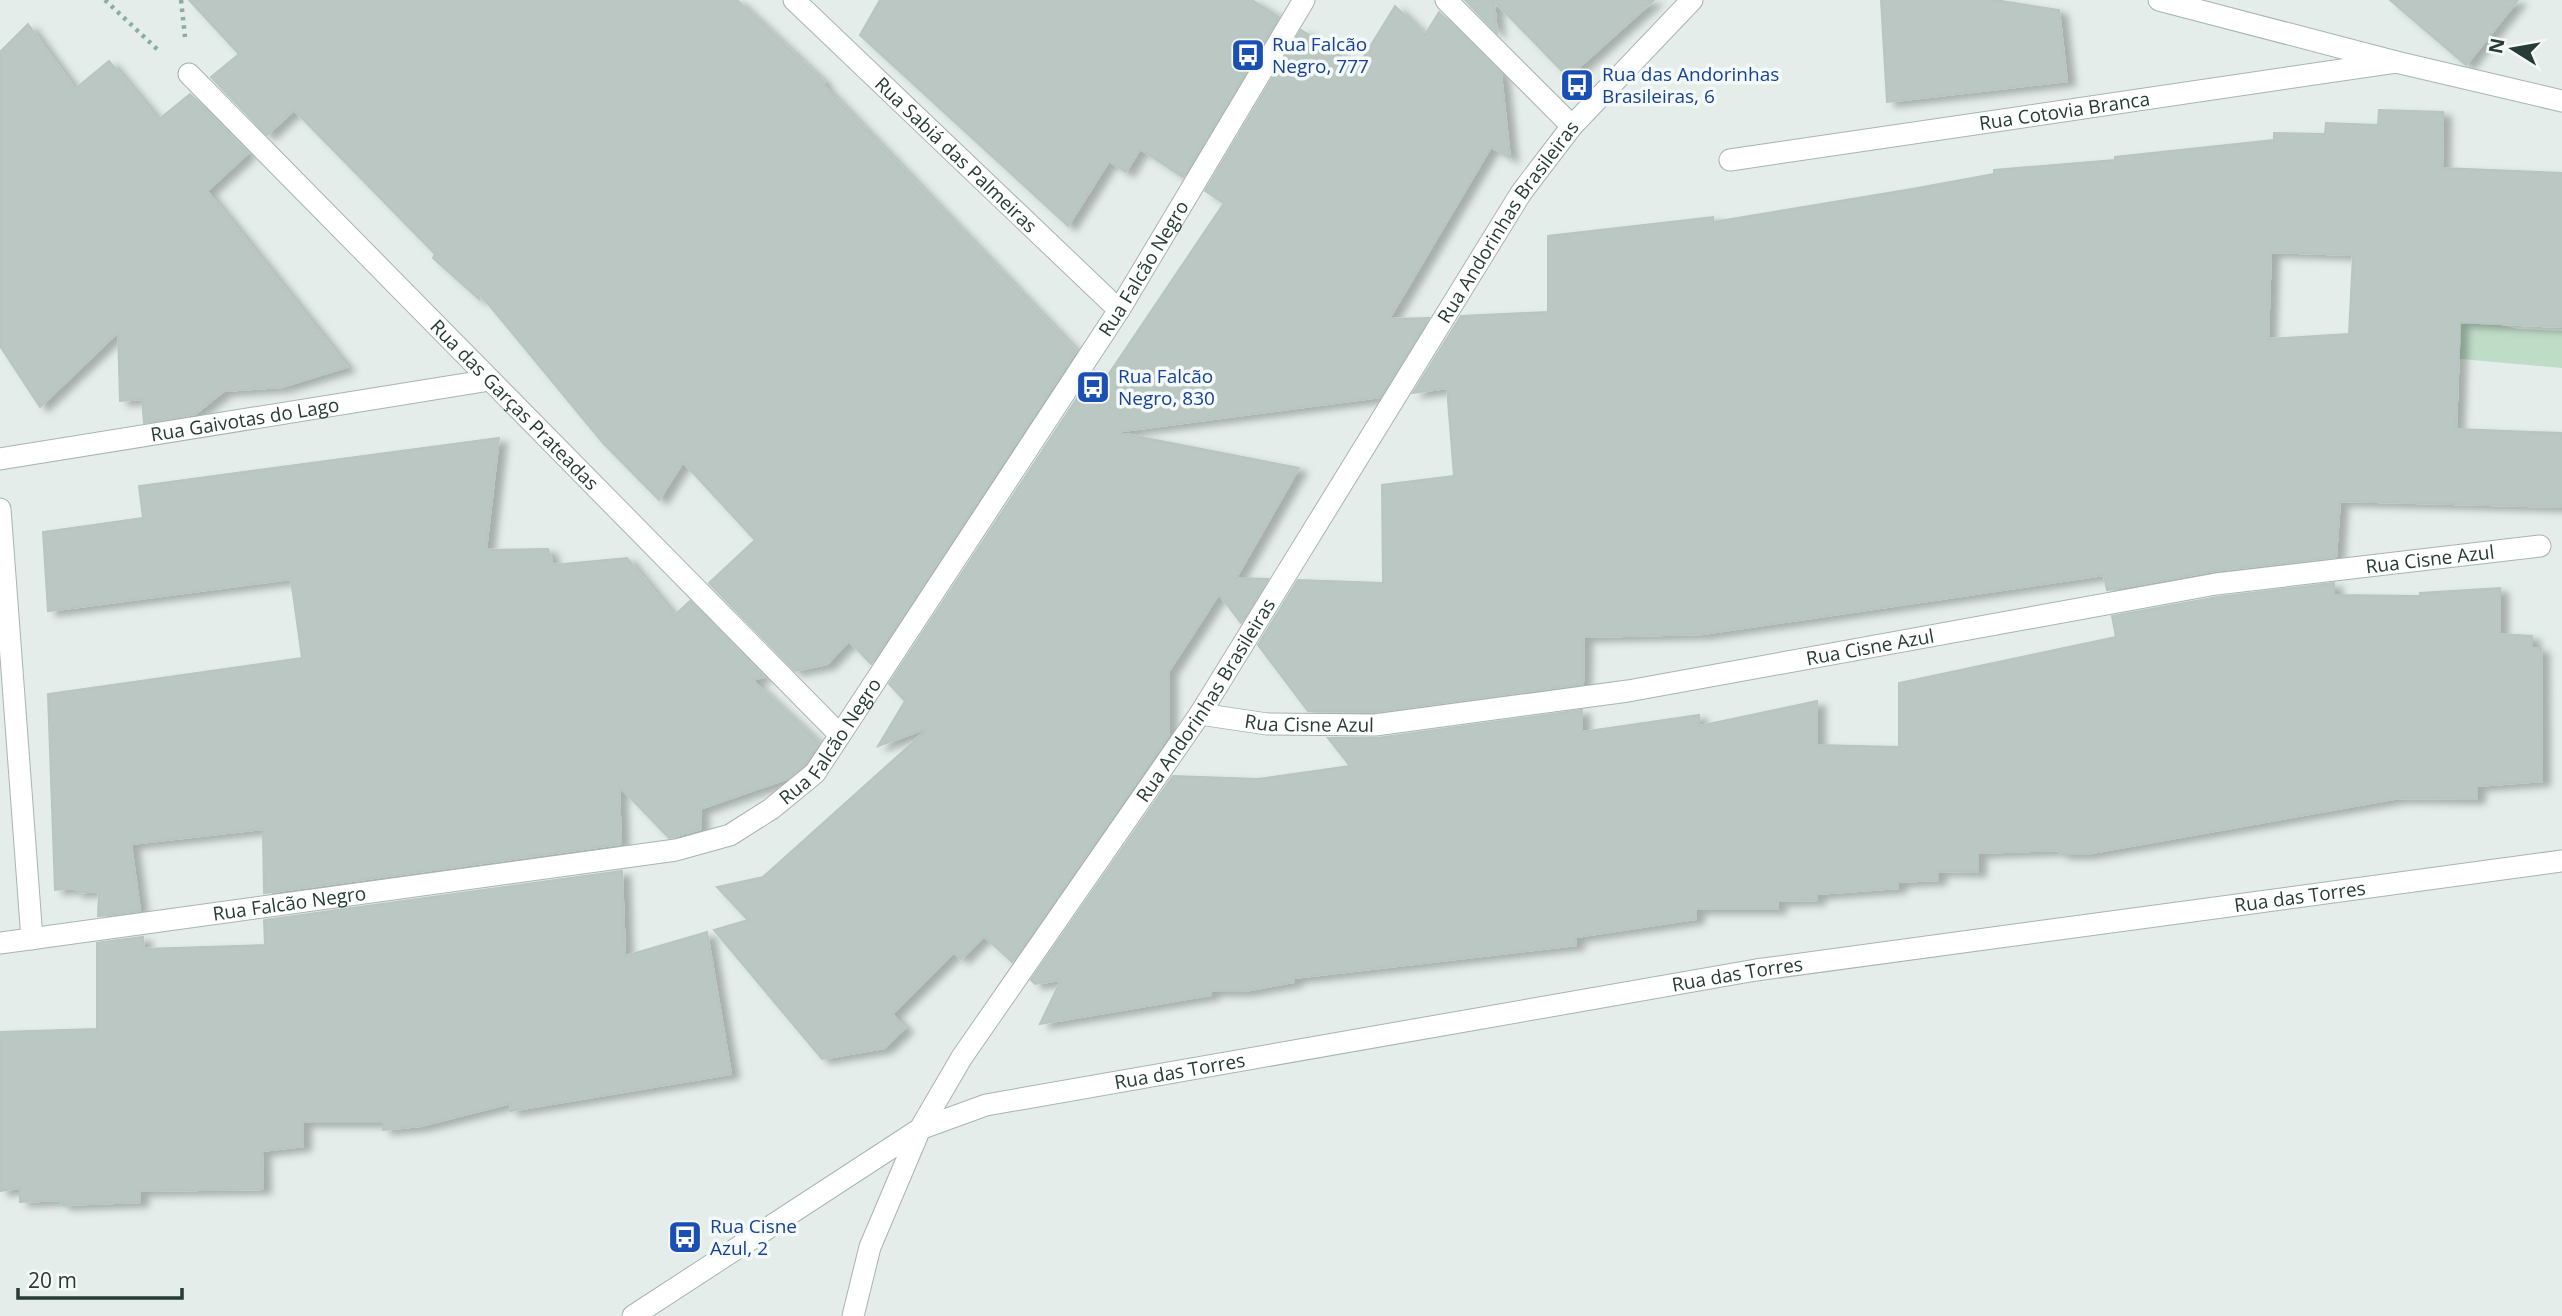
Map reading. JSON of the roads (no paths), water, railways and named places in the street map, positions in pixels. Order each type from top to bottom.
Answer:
[{"type":"street","name":"Rua Sabiá das Palmeiras","points":[[794,0],[1119,310]]},
{"type":"street","name":"Rua Falcão Negro","points":[[0,943],[676,850],[730,835],[771,810],[815,773],[1119,310],[1304,0]]},
{"type":"street","points":[[1446,0],[1572,126]]},
{"type":"street","name":"Rua Andorinhas Brasileiras","points":[[634,1316],[920,1129],[962,1057],[1200,714],[1521,193],[1572,126],[1692,0]]},
{"type":"street","points":[[2159,0],[2562,102]]},
{"type":"street","name":"Rua Cotovia Branca","points":[[1730,160],[2396,62]]},
{"type":"street","name":"Rua das Garças Prateadas","points":[[189,74],[840,735]]},
{"type":"street","name":"Rua Gaivotas do Lago","points":[[0,459],[490,380]]},
{"type":"street","points":[[0,509],[32,939]]},
{"type":"street","name":"Rua Cisne Azul","points":[[1200,714],[1267,724],[1375,725],[1628,691],[2216,584],[2540,547]]},
{"type":"street","name":"Rua das Torres","points":[[920,1129],[986,1105],[1017,1099],[1586,1003],[1756,970],[2562,861]]},
{"type":"street","points":[[853,1316],[870,1247],[920,1129]]},
{"type":"place","name":"Rua Falcão Negro, 777","points":[[1248,55]]},
{"type":"place","name":"Rua das Andorinhas Brasileiras, 6","points":[[1577,85]]},
{"type":"place","name":"Rua Falcão Negro, 830","points":[[1093,387]]},
{"type":"place","name":"Rua Cisne Azul, 2","points":[[685,1237]]}]
